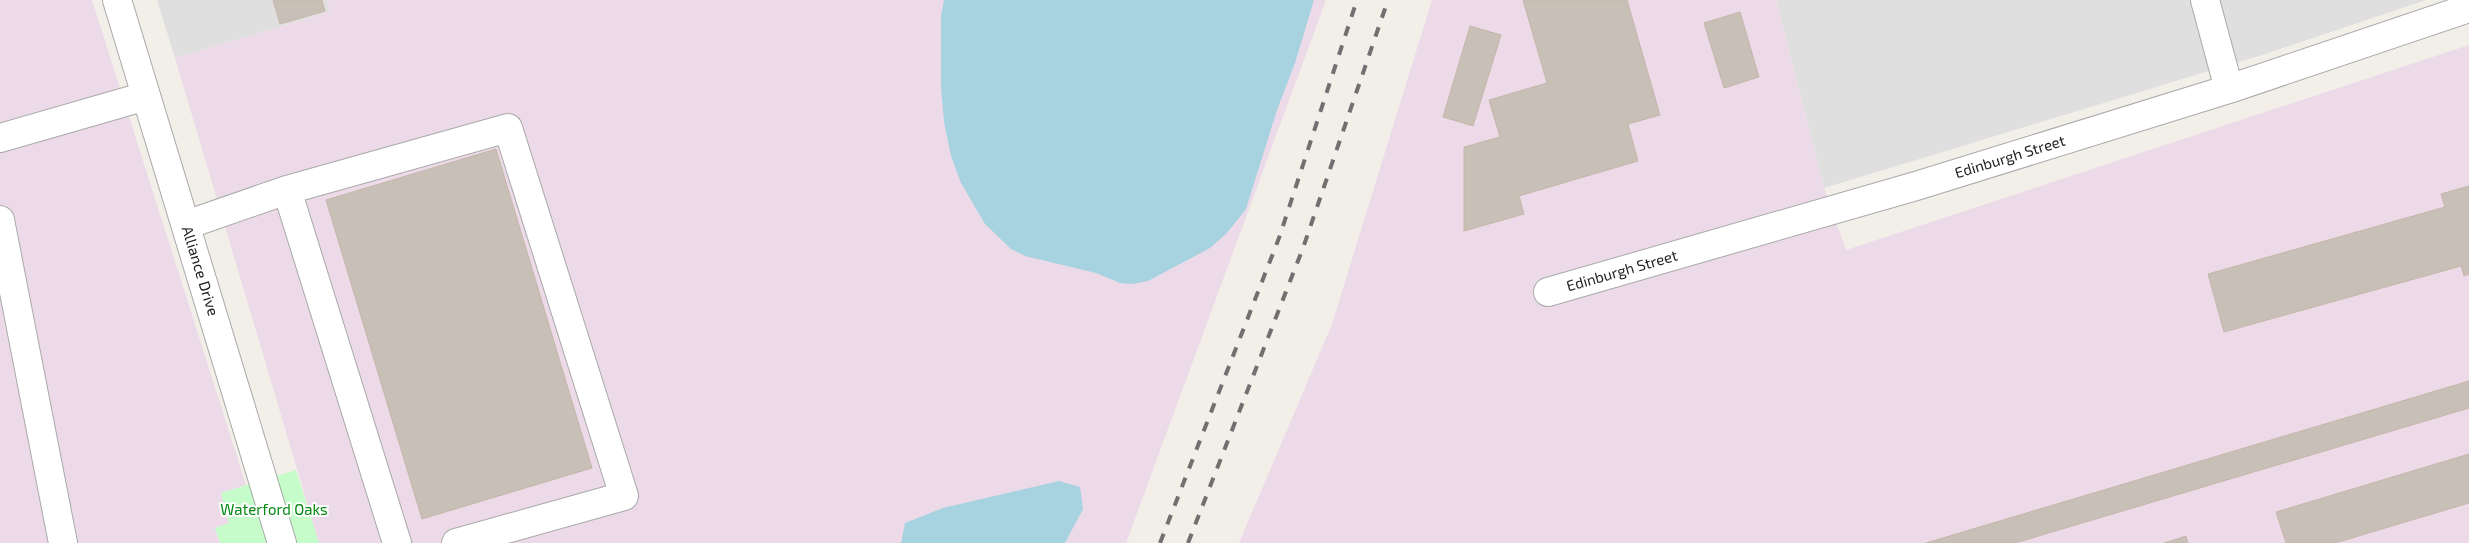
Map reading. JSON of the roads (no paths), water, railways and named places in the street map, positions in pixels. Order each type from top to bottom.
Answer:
[{"type":"street","name":"Alliance Drive","points":[[117,0],[282,543]]},
{"type":"street","points":[[2206,0],[2229,89]]},
{"type":"street","name":"Edinburgh Street","points":[[1548,292],[1916,186],[2229,89],[2469,8]]},
{"type":"street","points":[[0,138],[146,96]]},
{"type":"street","points":[[186,225],[287,190],[508,128],[624,496],[456,543]]},
{"type":"street","points":[[287,190],[397,543]]},
{"type":"street","points":[[0,220],[63,543]]},
{"type":"water","points":[[944,0],[1314,0],[1246,209],[1227,233],[1210,248],[1148,281],[1132,284],[1120,283],[1096,273],[1025,256],[1011,249],[985,224],[961,183],[951,156],[944,122],[941,87],[941,16]]},
{"type":"water","points":[[1059,481],[1080,487],[1083,509],[1065,543],[901,543],[905,523],[943,508]]},
{"type":"railway","points":[[1160,543],[1279,238],[1357,0]]},
{"type":"railway","points":[[1188,543],[1303,248],[1388,0]]},
{"type":"park label","name":"Waterford Oaks","points":[[274,510]]}]
